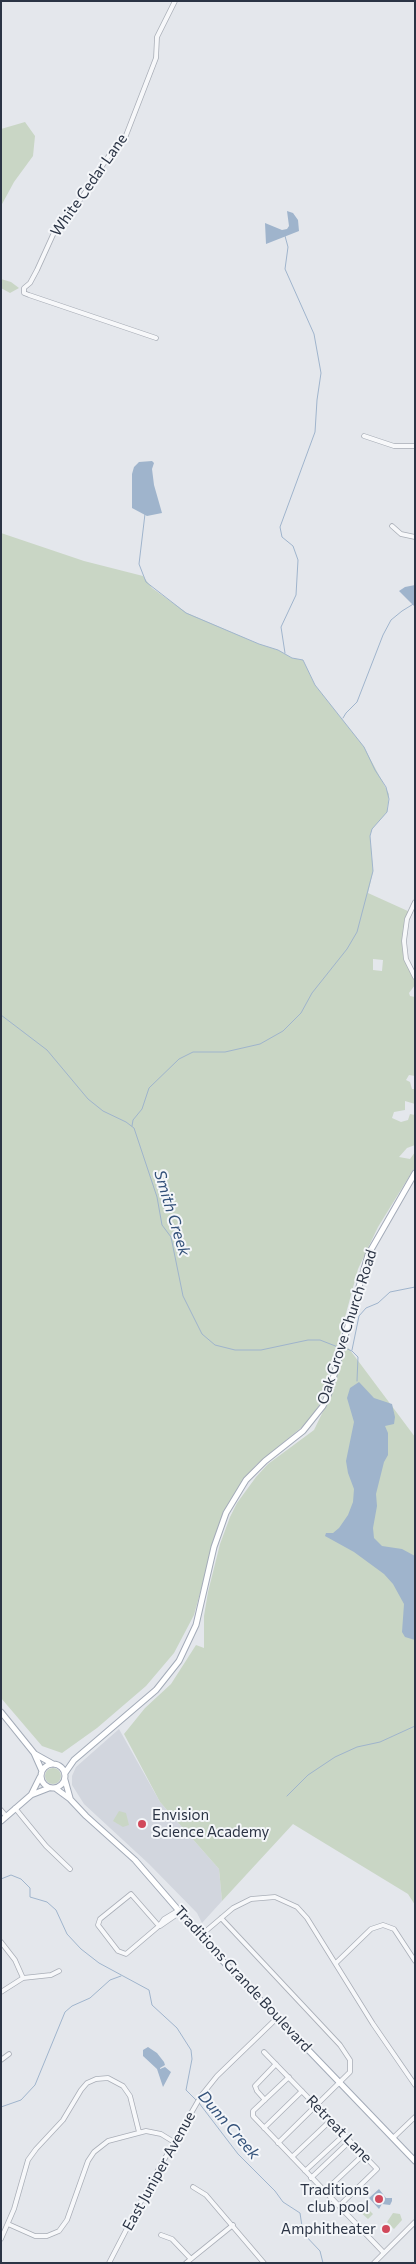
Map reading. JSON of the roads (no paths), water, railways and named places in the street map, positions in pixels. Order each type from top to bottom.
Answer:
[{"type":"main road","name":"Oak Grove Church Road","points":[[65,1776],[74,1760],[156,1690],[174,1669],[185,1651],[196,1625],[214,1547],[226,1513],[246,1480],[265,1461],[303,1431],[323,1406],[329,1393],[368,1255],[415,1173]]},
{"type":"main road","points":[[1,1712],[34,1753],[43,1784],[52,1788]]},
{"type":"main road","points":[[34,1753],[62,1768],[70,1799]]},
{"type":"main road","name":"Oak Grove Church Road","points":[[55,1764],[74,1760]]},
{"type":"main road","points":[[31,1795],[46,1766],[55,1764]]},
{"type":"main road","points":[[1,1821],[31,1795],[61,1785],[65,1776]]},
{"type":"main road","name":"Traditions Grande Boulevard","points":[[52,1788],[70,1799],[135,1860],[200,1936],[415,2161]]},
{"type":"street","name":"White Cedar Lane","points":[[156,338],[29,295],[24,292],[24,288],[34,276],[57,226],[80,200],[112,151],[125,138],[156,58],[157,37],[175,1]]},
{"type":"street","points":[[364,436],[394,446],[415,446]]},
{"type":"street","points":[[392,526],[402,534],[415,537]]},
{"type":"street","points":[[415,902],[407,919],[404,941],[406,959],[415,977]]},
{"type":"street","points":[[15,1808],[46,1846],[70,1869]]},
{"type":"street","points":[[1,1810],[6,1816]]},
{"type":"street","points":[[159,1926],[131,1894],[100,1919],[98,1925],[118,1951],[123,1954],[129,1952],[159,1926],[164,1919],[178,1910]]},
{"type":"street","points":[[200,1936],[240,1903],[251,1899],[268,1896],[282,1899],[302,1912],[389,2049],[415,2085]]},
{"type":"street","points":[[221,1918],[340,2045],[350,2060],[352,2067],[340,2084],[278,2142]]},
{"type":"street","points":[[336,1963],[366,1933],[375,1926],[383,1925],[394,1929],[415,1962]]},
{"type":"street","points":[[1,1942],[15,1960],[23,1978]]},
{"type":"street","points":[[1,1992],[23,1978],[51,1975],[59,1971]]},
{"type":"street","name":"East Juniper Avenue","points":[[109,2263],[174,2142],[203,2093],[278,2018]]},
{"type":"street","name":"Retreat Lane","points":[[264,2052],[377,2169],[339,2206]]},
{"type":"street","points":[[1,2060],[9,2054]]},
{"type":"street","points":[[265,2100],[255,2086],[276,2064]]},
{"type":"street","points":[[289,2077],[253,2111],[253,2116],[384,2253]]},
{"type":"street","points":[[1,2239],[8,2224],[28,2160],[63,2120],[80,2090],[87,2083],[96,2079],[108,2078],[123,2086],[130,2096],[139,2132]]},
{"type":"street","points":[[264,2128],[302,2091]]},
{"type":"street","points":[[393,2138],[415,2116]]},
{"type":"street","points":[[292,2157],[330,2121]]},
{"type":"street","points":[[8,2224],[35,2236],[47,2236],[58,2231],[67,2220],[84,2171],[94,2152],[108,2142],[139,2132],[154,2132],[174,2142]]},
{"type":"street","points":[[305,2171],[344,2135]]},
{"type":"street","points":[[311,2178],[350,2141]]},
{"type":"street","points":[[325,2191],[363,2155]]},
{"type":"street","points":[[193,2187],[206,2195],[264,2263]]},
{"type":"street","points":[[186,2263],[232,2225]]},
{"type":"street","points":[[374,2263],[414,2225]]},
{"type":"street","points":[[161,2234],[172,2239],[191,2259]]},
{"type":"water","points":[[287,211],[293,213],[298,220],[299,231],[266,244],[265,223],[282,230],[287,229],[289,226]]},
{"type":"water","points":[[152,461],[154,463],[152,469],[154,485],[162,513],[147,516],[132,508],[132,474],[134,467],[139,462]]},
{"type":"water","points":[[415,585],[415,607],[399,591],[405,587]]},
{"type":"water","points":[[359,1382],[374,1398],[392,1404],[395,1417],[394,1424],[385,1426],[388,1433],[388,1455],[384,1462],[376,1494],[377,1506],[373,1528],[374,1538],[382,1546],[402,1549],[415,1556],[415,1640],[405,1637],[402,1632],[404,1604],[393,1584],[384,1574],[354,1552],[325,1536],[326,1533],[333,1533],[339,1528],[348,1515],[353,1502],[354,1489],[346,1461],[354,1422],[347,1398],[350,1388]]},
{"type":"water","points":[[148,2047],[157,2053],[164,2062],[165,2065],[160,2069],[165,2067],[171,2072],[163,2087],[157,2069],[143,2056],[143,2050]]},
{"type":"water","name":"Traditions club pool","points":[[379,2189],[386,2198],[392,2198],[392,2201],[390,2205],[382,2204],[379,2209],[369,2198]]},
{"type":"waterway","points":[[285,236],[288,247],[285,269],[314,334],[321,373],[315,432],[280,527],[282,537],[293,546],[298,560],[296,595],[281,627],[285,653]]},
{"type":"waterway","points":[[132,1126],[133,1120],[142,1109],[149,1088],[179,1059],[193,1052],[225,1052],[260,1044],[283,1031],[301,1013],[312,993],[347,949],[357,932],[373,871],[370,836],[372,829],[387,812],[389,799],[386,787],[364,747],[315,685],[303,660],[292,658],[278,650],[259,644],[186,613],[146,582],[139,564],[145,514]]},
{"type":"waterway","points":[[343,718],[357,702],[383,635],[391,620],[415,603]]},
{"type":"waterway","name":"Smith Creek","points":[[1,1015],[47,1050],[88,1099],[103,1111],[134,1128],[157,1197],[162,1225],[171,1237],[183,1296],[202,1334],[215,1345],[235,1350],[261,1350],[308,1340],[320,1340],[338,1347]]},
{"type":"waterway","points":[[352,1350],[359,1316],[366,1308],[378,1303],[390,1292],[415,1287]]},
{"type":"waterway","name":"Smith Creek","points":[[345,1348],[352,1351],[358,1357],[357,1381]]},
{"type":"waterway","points":[[287,1796],[308,1775],[335,1757],[357,1747],[380,1742],[415,1726]]},
{"type":"waterway","name":"Dunn Creek","points":[[1,1879],[11,1875],[21,1879],[30,1888],[30,1897],[47,1902],[56,1910],[67,1934],[81,1949],[99,1963],[149,1990],[152,2005],[177,2028],[191,2050],[192,2059],[186,2090],[196,2100]]},
{"type":"waterway","points":[[1,2107],[21,2100],[35,2085],[65,2012],[72,2006],[90,1998],[110,1980],[121,1976]]},
{"type":"waterway","name":"Dunn Creek","points":[[199,2103],[238,2154],[275,2191],[283,2202],[300,2213],[303,2233],[320,2251],[323,2263]]},
{"type":"place","name":"Envision Science Academy","points":[[142,1824]]},
{"type":"place","name":"Traditions club pool","points":[[379,2199]]},
{"type":"place","name":"Amphitheater","points":[[386,2229]]}]
